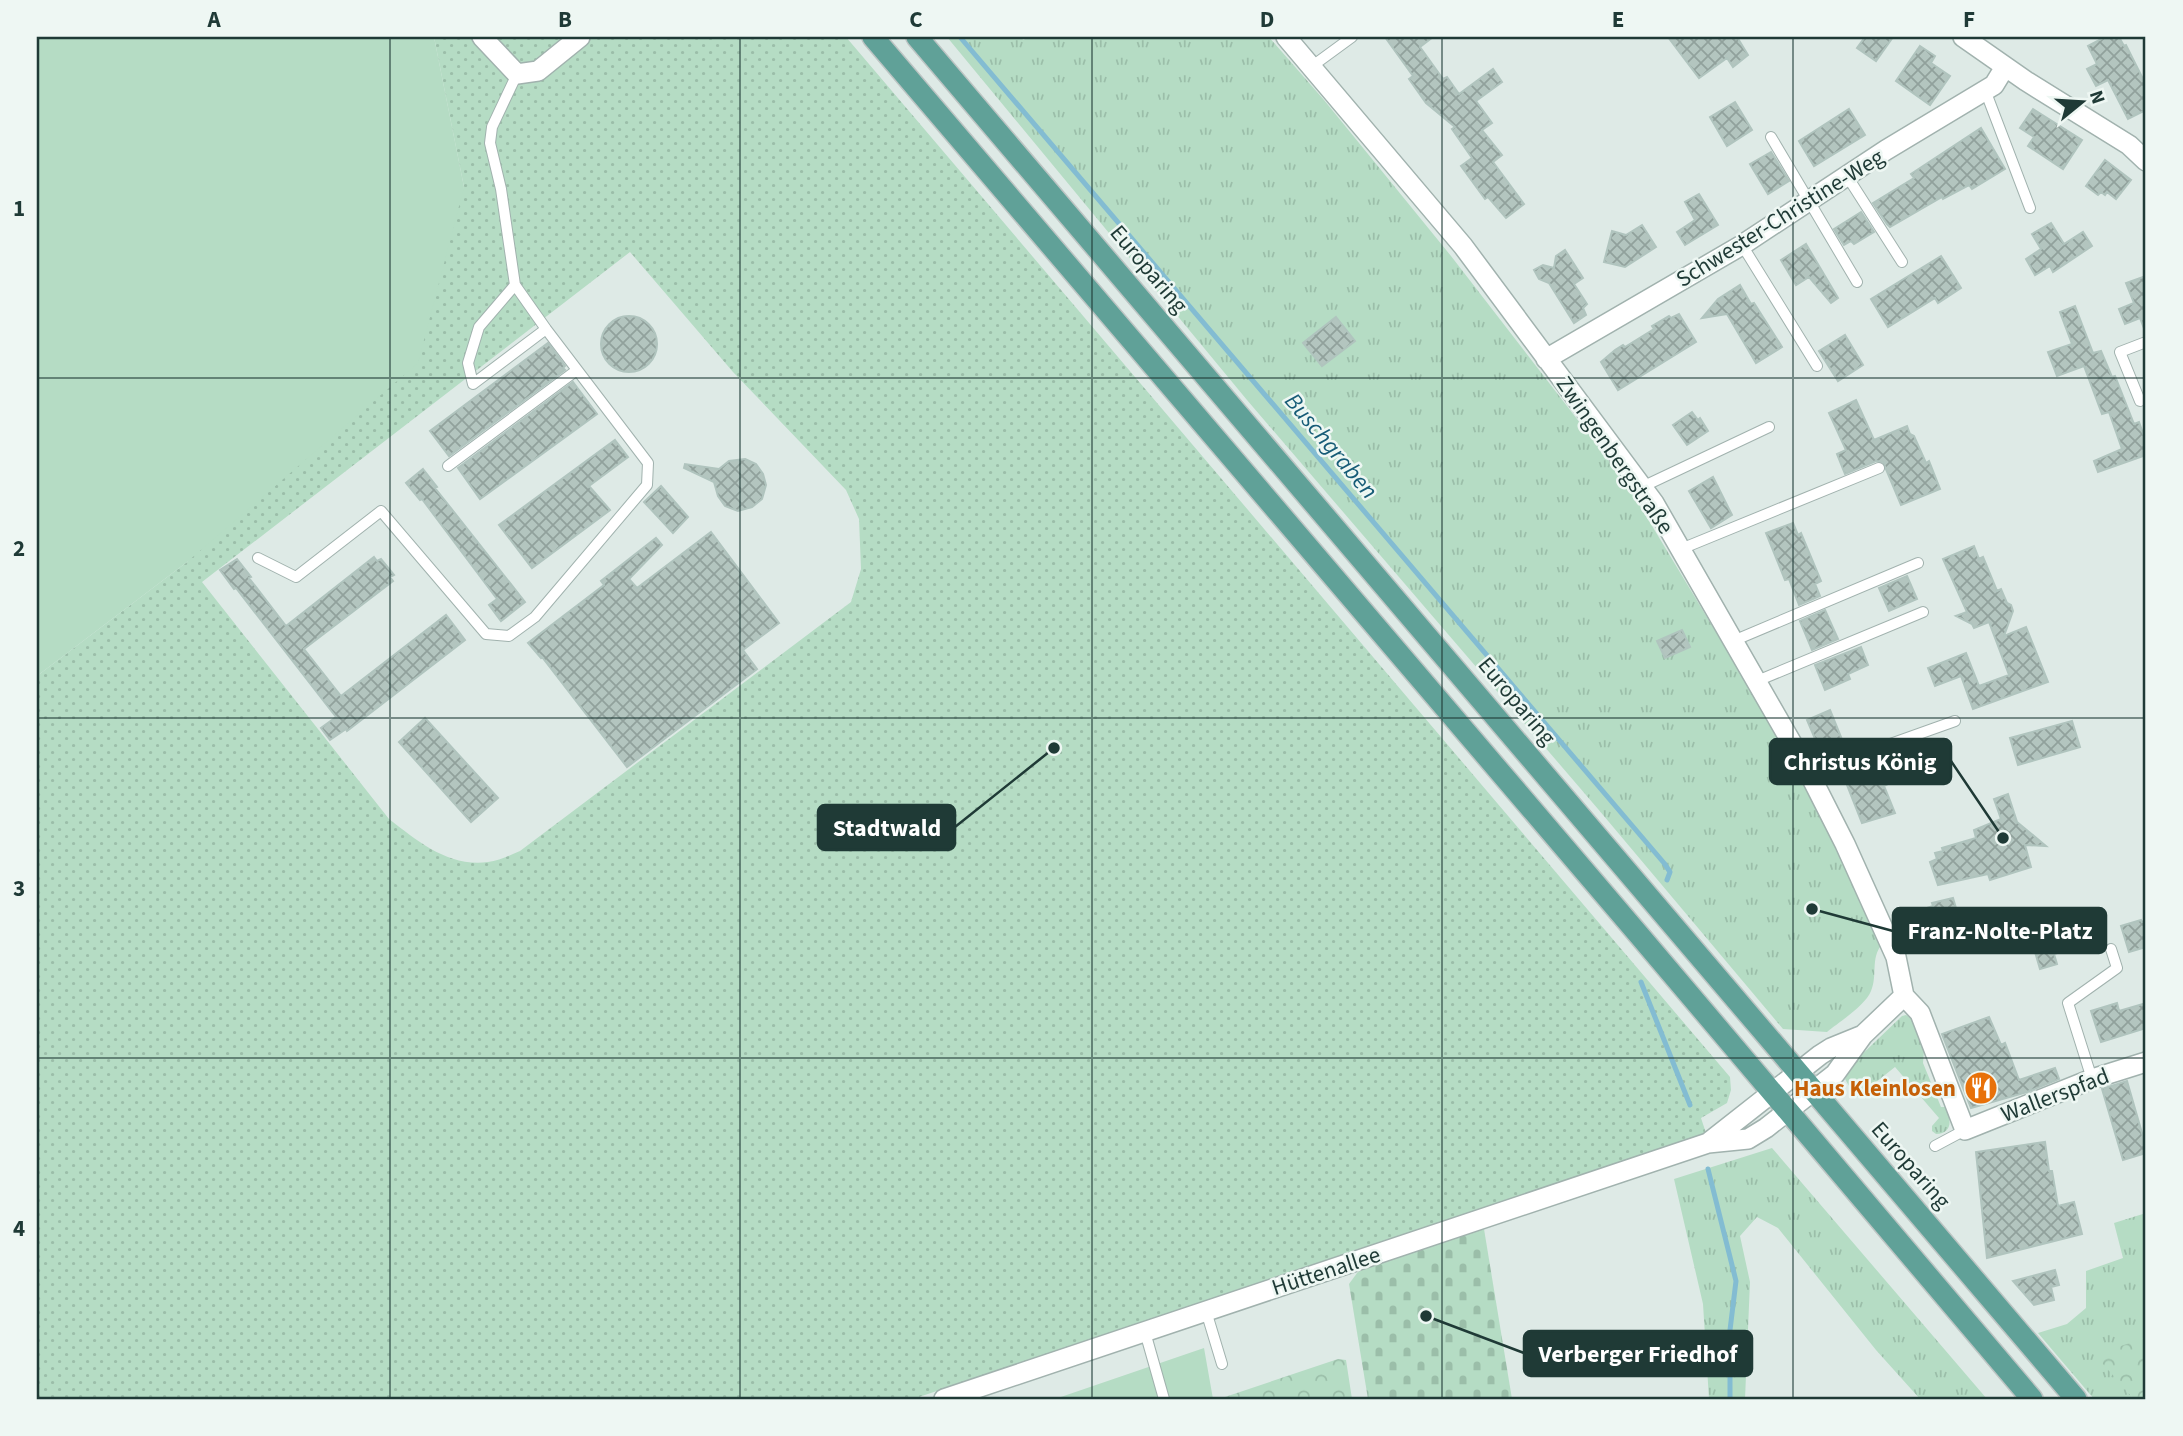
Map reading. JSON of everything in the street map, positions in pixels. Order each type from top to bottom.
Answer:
[{"type":"main road","points":[[873,37],[2032,1399]]},
{"type":"main road","name":"Europaring","points":[[917,37],[2076,1399]]},
{"type":"street","points":[[482,37],[517,74],[538,71],[580,37]]},
{"type":"street","name":"Zwingenbergstraße","points":[[1286,37],[1464,246],[1654,503],[1757,681],[1845,844],[1896,957],[1903,996],[1920,1013],[1965,1130]]},
{"type":"street","points":[[1963,37],[2005,67],[2141,153]]},
{"type":"street","name":"Schwester-Christine-Weg","points":[[1546,359],[1742,244],[1994,85],[2005,67]]},
{"type":"street","points":[[1814,1090],[1835,1074],[1863,1035],[1903,996]]},
{"type":"street","points":[[1771,1092],[1831,1048],[1863,1035]]},
{"type":"street","name":"Wallerspfad","points":[[1965,1130],[2092,1079],[2146,1062]]},
{"type":"street","name":"Hüttenallee","points":[[944,1399],[1708,1143],[1748,1139],[1814,1090]]},
{"type":"street","name":"Hüttenallee","points":[[1708,1143],[1771,1092]]},
{"type":"lane","points":[[1311,67],[1352,37]]},
{"type":"lane","points":[[258,558],[296,577],[381,510],[486,634],[509,636],[536,617],[647,485],[648,463],[515,285],[490,143],[492,127],[517,74]]},
{"type":"lane","points":[[1985,90],[2030,208]]},
{"type":"lane","points":[[1771,137],[1857,282]]},
{"type":"lane","points":[[1847,176],[1902,262]]},
{"type":"lane","points":[[1742,244],[1817,366]]},
{"type":"lane","points":[[515,285],[479,327],[468,363],[473,384],[546,329]]},
{"type":"lane","points":[[2140,401],[2120,352],[2146,342]]},
{"type":"lane","points":[[448,466],[577,370]]},
{"type":"lane","points":[[1642,487],[1769,427]]},
{"type":"lane","points":[[1681,550],[1878,468]]},
{"type":"lane","points":[[1733,640],[1918,563]]},
{"type":"lane","points":[[1757,681],[1923,612]]},
{"type":"lane","points":[[1809,774],[1955,721]]},
{"type":"lane","points":[[2092,1079],[2068,1003],[2116,968],[2111,949]]},
{"type":"lane","points":[[1935,1146],[1965,1130]]},
{"type":"lane","points":[[1206,1311],[1222,1364]]},
{"type":"lane","points":[[1145,1332],[1164,1399]]},
{"type":"green space","points":[[37,37],[434,37],[464,187],[418,363],[187,562],[37,676]]},
{"type":"green space","points":[[434,37],[846,37],[1730,1077],[1731,1090],[1727,1103],[1701,1118],[1706,1133],[913,1399],[37,1399],[37,676],[187,562],[464,187]],"holes":[[[630,252],[733,372],[846,490],[859,519],[861,569],[851,602],[520,851],[504,858],[473,863],[447,857],[423,844],[389,819],[202,582]]]},
{"type":"green space","points":[[947,37],[1018,37],[1024,40],[1026,37],[1269,37],[1451,256],[1625,481],[1787,750],[1844,857],[1882,944],[1876,955],[1871,991],[1858,1008],[1827,1032],[1783,1029],[1247,400]]},
{"type":"green space","points":[[1906,1015],[1911,1018],[1924,1051],[1923,1063],[1941,1107],[1946,1107],[1948,1112],[1949,1125],[1942,1133],[1936,1134],[1932,1131],[1932,1126],[1939,1118],[1895,1067],[1856,1098],[1845,1079],[1853,1063]]},
{"type":"green space","points":[[1772,1148],[1987,1399],[1920,1399],[1876,1350],[1778,1228],[1757,1217],[1740,1236],[1750,1282],[1745,1399],[1709,1399],[1703,1304],[1674,1179]]},
{"type":"green space","points":[[2146,1213],[2146,1340],[2143,1338],[2125,1388],[2134,1399],[2094,1399],[2038,1333],[2067,1324],[2086,1308],[2086,1271],[2123,1258],[2114,1223]]},
{"type":"green space","points":[[1484,1229],[1512,1399],[1368,1399],[1349,1284],[1360,1269]]},
{"type":"green space","points":[[2144,1338],[2146,1399],[2134,1399],[2095,1355]]},
{"type":"green space","points":[[1204,1348],[1213,1399],[1055,1399]]},
{"type":"green space","points":[[1338,1359],[1346,1360],[1352,1399],[1219,1399]]},
{"type":"building","points":[[1385,37],[1433,37],[1420,47],[1443,79],[1447,77],[1459,94],[1493,69],[1502,82],[1476,101],[1492,123],[1482,130],[1502,155],[1493,162],[1524,204],[1506,218],[1488,197],[1485,199],[1461,166],[1472,158],[1452,129],[1455,127],[1426,103],[1409,79],[1413,76]]},
{"type":"building","points":[[1668,37],[1737,37],[1748,55],[1733,67],[1727,58],[1699,78]]},
{"type":"building","points":[[1865,37],[1893,37],[1876,61],[1857,48]]},
{"type":"building","points":[[2105,37],[2119,37],[2124,46],[2126,45],[2146,85],[2146,110],[2128,119],[2108,80],[2096,86],[2087,69],[2097,64],[2088,46]]},
{"type":"building","points":[[1920,46],[1935,56],[1931,63],[1950,76],[1930,105],[1896,81]]},
{"type":"building","points":[[1735,102],[1752,130],[1727,146],[1710,117]]},
{"type":"building","points":[[1849,109],[1865,135],[1814,166],[1799,141]]},
{"type":"building","points":[[2033,109],[2082,140],[2063,169],[2028,146],[2034,137],[2020,128]]},
{"type":"building","points":[[1981,128],[2005,169],[1972,189],[1969,185],[1943,199],[1942,197],[1890,227],[1873,203],[1914,178],[1911,174]]},
{"type":"building","points":[[1771,152],[1789,181],[1768,194],[1750,164]]},
{"type":"building","points":[[2105,160],[2131,180],[2116,199],[2107,192],[2105,195],[2101,192],[2098,195],[2086,186]]},
{"type":"building","points":[[1699,194],[1718,225],[1685,245],[1677,232],[1695,220],[1685,202]]},
{"type":"building","points":[[1861,212],[1874,232],[1854,244],[1851,241],[1844,245],[1834,229]]},
{"type":"building","points":[[2051,223],[2064,244],[2083,232],[2092,246],[2053,272],[2050,266],[2035,275],[2026,259],[2041,249],[2032,234]]},
{"type":"building","points":[[1642,225],[1656,247],[1625,267],[1604,262],[1612,231],[1626,235]]},
{"type":"building","points":[[1806,244],[1838,298],[1831,303],[1809,277],[1796,285],[1781,260]]},
{"type":"building","points":[[1565,250],[1583,278],[1574,284],[1587,304],[1583,308],[1586,315],[1574,323],[1549,283],[1539,279],[1534,270],[1543,265],[1554,268],[1556,256]]},
{"type":"building","points":[[1941,256],[1961,288],[1938,303],[1935,298],[1888,327],[1871,299]]},
{"type":"building","points":[[2146,276],[2145,331],[2140,318],[2125,324],[2119,309],[2134,303],[2126,283]]},
{"type":"building","points":[[1740,285],[1782,347],[1756,363],[1727,314],[1702,318],[1718,299]]},
{"type":"building","points":[[2075,306],[2093,353],[2101,351],[2112,377],[2115,376],[2134,424],[2139,422],[2146,442],[2146,455],[2098,472],[2094,461],[2122,449],[2109,412],[2102,414],[2084,366],[2057,376],[2048,352],[2072,344],[2060,312]]},
{"type":"building","points":[[1679,314],[1696,342],[1618,390],[1601,362],[1623,345],[1625,347],[1654,329],[1652,326],[1669,316],[1671,318]]},
{"type":"building","points":[[623,316],[635,316],[645,320],[653,328],[657,344],[653,360],[645,368],[635,372],[623,372],[613,368],[605,360],[601,350],[601,338],[605,328],[613,320]]},
{"type":"building","points":[[1336,317],[1355,341],[1322,366],[1303,343]]},
{"type":"building","points":[[1845,335],[1863,365],[1838,381],[1819,351]]},
{"type":"building","points":[[548,343],[565,366],[565,370],[449,456],[430,431]]},
{"type":"building","points":[[573,382],[597,414],[480,499],[458,468]]},
{"type":"building","points":[[1856,400],[1874,440],[1907,426],[1926,463],[1929,461],[1940,489],[1901,505],[1883,462],[1876,461],[1845,474],[1837,454],[1846,450],[1829,413]]},
{"type":"building","points":[[1692,412],[1698,420],[1700,418],[1708,431],[1687,445],[1673,425]]},
{"type":"building","points":[[615,440],[628,457],[589,486],[610,510],[532,568],[499,525]]},
{"type":"building","points":[[745,459],[756,464],[766,485],[762,499],[752,507],[738,511],[725,506],[718,496],[714,482],[684,468],[685,464],[719,469],[729,461]]},
{"type":"building","points":[[423,469],[525,602],[501,621],[489,605],[497,599],[422,499],[420,500],[406,483]]},
{"type":"building","points":[[1713,477],[1732,515],[1711,528],[1689,491]]},
{"type":"building","points":[[661,486],[688,517],[673,533],[644,502]]},
{"type":"building","points":[[1793,523],[1798,535],[1801,533],[1821,581],[1815,584],[1820,596],[1799,605],[1789,579],[1785,580],[1766,533]]},
{"type":"building","points":[[711,532],[779,623],[743,650],[757,669],[627,767],[542,657],[528,643],[604,585],[601,581],[656,538],[662,545],[629,579],[637,588]]},
{"type":"building","points":[[1974,546],[1979,559],[1983,557],[1997,591],[2001,589],[2013,611],[2004,636],[2026,627],[2048,682],[1973,709],[1961,676],[1935,686],[1928,668],[1966,653],[1979,686],[2009,675],[1989,622],[1974,628],[1972,624],[1956,616],[1967,612],[1943,559]]},
{"type":"building","points":[[374,557],[377,561],[381,559],[394,575],[390,577],[393,581],[304,649],[341,696],[446,615],[465,640],[347,731],[346,729],[330,740],[321,728],[336,717],[220,570],[237,559],[286,626]]},
{"type":"building","points":[[1907,576],[1917,599],[1889,611],[1879,588]]},
{"type":"building","points":[[1825,610],[1838,639],[1812,650],[1800,621]]},
{"type":"building","points":[[1682,630],[1690,647],[1665,658],[1657,641]]},
{"type":"building","points":[[1861,647],[1868,665],[1848,674],[1850,679],[1825,690],[1815,665]]},
{"type":"building","points":[[1830,710],[1847,752],[1824,760],[1807,720]]},
{"type":"building","points":[[425,718],[498,798],[471,822],[399,742]]},
{"type":"building","points":[[2072,721],[2080,747],[2018,765],[2010,738]]},
{"type":"building","points":[[1882,766],[1888,784],[1884,786],[1895,813],[1862,823],[1847,785],[1851,783],[1849,778]]},
{"type":"building","points":[[2008,794],[2017,822],[2046,846],[2025,845],[2031,867],[1990,880],[1988,874],[1938,885],[1930,862],[1937,859],[1935,853],[1943,851],[1942,848],[1976,838],[1974,830],[2001,819],[1994,799]]},
{"type":"building","points":[[1953,898],[1962,928],[1932,937],[1924,909],[1933,906],[1932,903]]},
{"type":"building","points":[[2064,913],[2074,948],[2054,954],[2057,964],[2040,969],[2030,935],[2044,931],[2041,920]]},
{"type":"building","points":[[2146,921],[2146,947],[2129,952],[2121,926]]},
{"type":"building","points":[[2117,1003],[2119,1011],[2146,1003],[2146,1028],[2101,1042],[2091,1011]]},
{"type":"building","points":[[1989,1017],[2001,1045],[2005,1043],[2019,1080],[2055,1068],[2059,1079],[2027,1092],[1971,1108],[1942,1034]]},
{"type":"building","points":[[2127,1081],[2146,1153],[2123,1160],[2102,1089]]},
{"type":"building","points":[[2045,1142],[2058,1206],[2074,1202],[2082,1234],[1987,1258],[1976,1152]]},
{"type":"building","points":[[2055,1270],[2059,1285],[2051,1287],[2054,1300],[2034,1305],[2013,1281]]},
{"type":"waterway","name":"Buschgraben","points":[[960,37],[1664,863],[1670,872],[1667,880]]},
{"type":"waterway","name":"Buschgraben","points":[[1641,982],[1690,1105]]},
{"type":"waterway","name":"Buschgraben","points":[[1708,1169],[1736,1281],[1730,1330],[1730,1399]]},
{"type":"place","name":"Stadtwald","points":[[1054,748]]},
{"type":"place","name":"Christus König","points":[[2003,838]]},
{"type":"place","name":"Franz-Nolte-Platz","points":[[1812,909]]},
{"type":"place","name":"Haus Kleinlosen","points":[[1981,1088]]},
{"type":"place","name":"Verberger Friedhof","points":[[1426,1316]]}]
